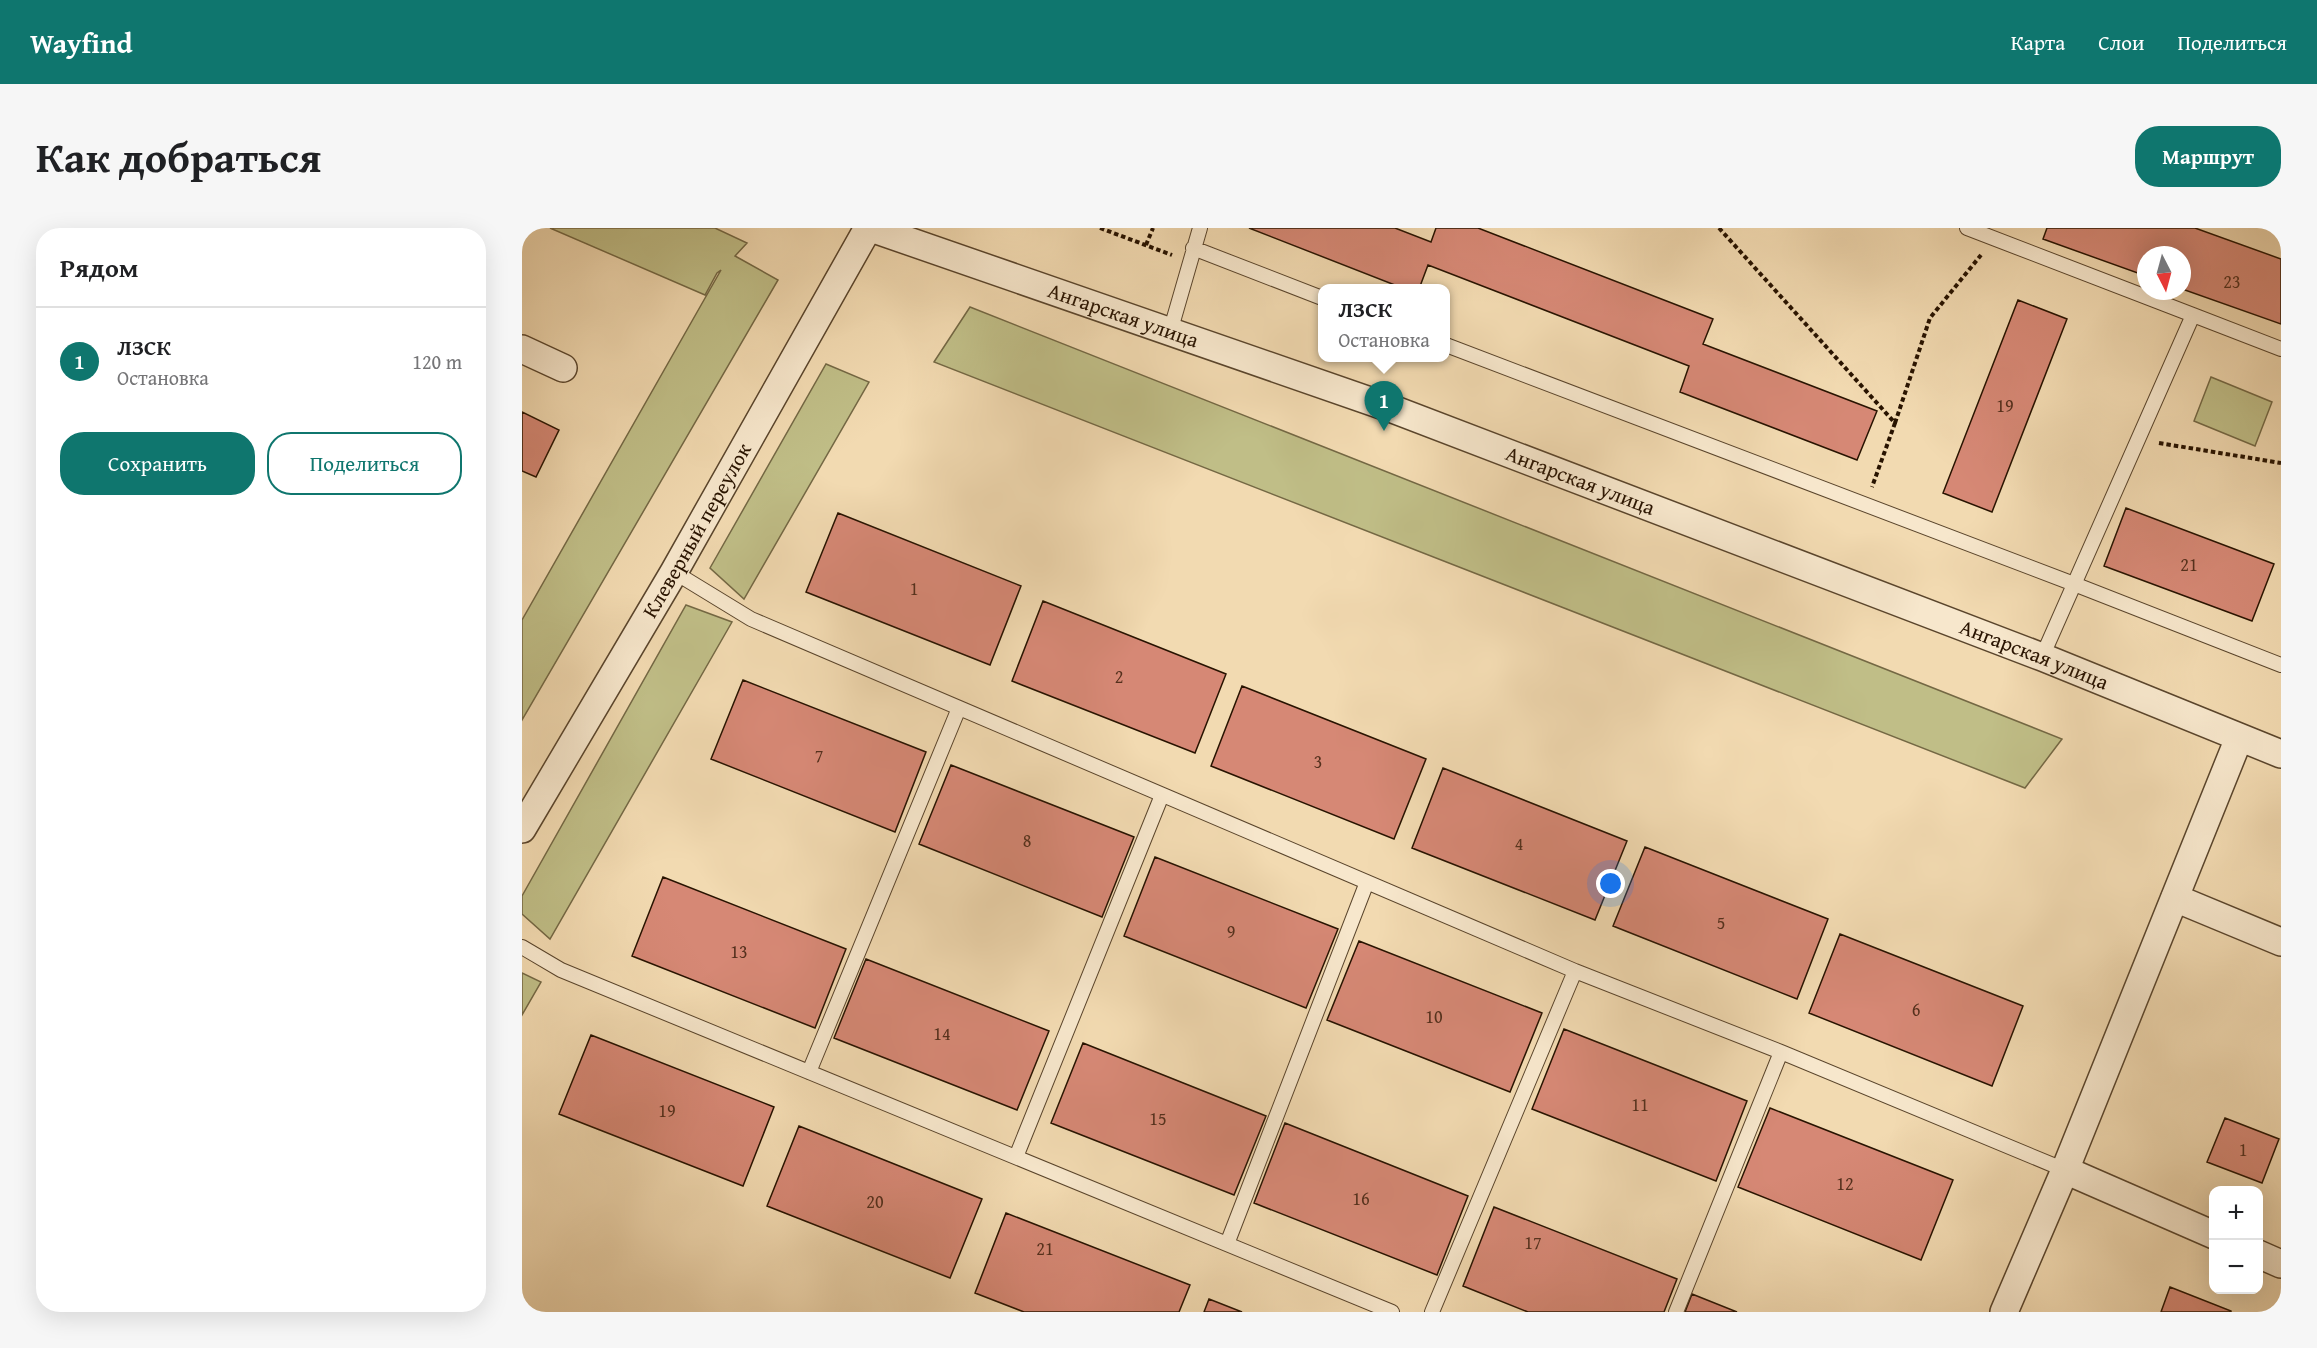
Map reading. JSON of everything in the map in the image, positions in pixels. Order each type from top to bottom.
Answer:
[{"type":"street","name":"Ангарская улица","points":[[869,228],[1390,408],[2042,657],[2281,754]]},
{"type":"street","name":"Клеверный переулок","points":[[522,830],[674,572],[869,228]]},
{"type":"street","points":[[522,349],[564,368]]},
{"type":"street","points":[[2004,1312],[2065,1170],[2239,738]]},
{"type":"street","points":[[2175,898],[2281,942]]},
{"type":"street","points":[[2065,1170],[2209,1233]]},
{"type":"street","points":[[2263,1256],[2281,1264]]},
{"type":"lane","points":[[1170,332],[1200,228]]},
{"type":"lane","points":[[1967,228],[2281,349]]},
{"type":"lane","points":[[1191,255],[1318,296]]},
{"type":"lane","points":[[2042,657],[2193,315]]},
{"type":"lane","points":[[1450,347],[2281,665]]},
{"type":"lane","points":[[674,572],[751,619],[1575,971],[1781,1052],[2065,1170]]},
{"type":"lane","points":[[809,1072],[959,708]]},
{"type":"lane","points":[[1016,1157],[1162,795]]},
{"type":"lane","points":[[1227,1244],[1367,882]]},
{"type":"lane","points":[[522,947],[561,970],[1392,1312]]},
{"type":"lane","points":[[1432,1312],[1575,971]]},
{"type":"lane","points":[[1676,1312],[1781,1052]]},
{"type":"path","points":[[1100,228],[1146,245],[1191,255]]},
{"type":"path","points":[[1146,245],[1153,228]]},
{"type":"path","points":[[1719,228],[1895,423]]},
{"type":"path","points":[[1865,504],[1930,318],[1994,238]]},
{"type":"path","points":[[2138,439],[2281,463]]},
{"type":"shaded area","points":[[550,228],[715,228],[747,243],[735,256],[778,280],[522,720],[522,620],[721,270],[705,295]]},
{"type":"shaded area","points":[[970,307],[2062,739],[2025,788],[934,362]]},
{"type":"shaded area","points":[[826,364],[869,382],[744,599],[710,568]]},
{"type":"shaded area","points":[[2211,377],[2272,402],[2255,446],[2194,421]]},
{"type":"shaded area","points":[[686,605],[732,622],[550,939],[522,914],[522,896]]},
{"type":"shaded area","points":[[522,973],[541,982],[522,1015]]},
{"type":"building","points":[[1249,228],[1395,228],[1431,242],[1436,228],[1478,228],[1713,319],[1703,344],[1877,411],[1857,460],[1680,392],[1689,366],[1428,265],[1421,284],[1392,284]]},
{"type":"building","points":[[2047,228],[2195,228],[2281,259],[2281,324],[2191,292],[2191,246],[2137,246],[2137,273],[2043,239]]},
{"type":"building","points":[[2018,300],[2067,319],[1992,512],[1943,493]]},
{"type":"building","points":[[522,412],[559,430],[536,477],[522,471]]},
{"type":"building","points":[[2126,508],[2274,564],[2252,621],[2104,566]]},
{"type":"building","points":[[838,513],[1021,586],[990,665],[806,592]]},
{"type":"building","points":[[1043,601],[1226,674],[1195,753],[1012,681]]},
{"type":"building","points":[[743,680],[926,752],[895,832],[711,759]]},
{"type":"building","points":[[1242,686],[1426,759],[1394,839],[1211,766]]},
{"type":"building","points":[[951,765],[1134,837],[1102,917],[919,844]]},
{"type":"building","points":[[1443,768],[1627,841],[1595,920],[1412,848]]},
{"type":"building","points":[[1645,847],[1828,919],[1797,999],[1613,926]]},
{"type":"building","points":[[1155,857],[1338,929],[1306,1008],[1124,936]]},
{"type":"building","points":[[663,877],[846,949],[815,1028],[632,956]]},
{"type":"building","points":[[1840,934],[2023,1006],[1992,1086],[1809,1013]]},
{"type":"building","points":[[1359,941],[1542,1013],[1510,1092],[1327,1020]]},
{"type":"building","points":[[866,959],[1049,1031],[1017,1110],[834,1038]]},
{"type":"building","points":[[1564,1029],[1747,1101],[1716,1181],[1532,1109]]},
{"type":"building","points":[[591,1035],[774,1107],[743,1186],[559,1114]]},
{"type":"building","points":[[1083,1043],[1266,1116],[1234,1195],[1051,1123]]},
{"type":"building","points":[[1770,1108],[1953,1180],[1921,1260],[1738,1187]]},
{"type":"building","points":[[2225,1118],[2279,1139],[2262,1183],[2207,1162]]},
{"type":"building","points":[[1285,1123],[1468,1196],[1437,1275],[1254,1203]]},
{"type":"building","points":[[799,1126],[982,1199],[950,1278],[767,1206]]},
{"type":"building","points":[[1494,1207],[1677,1279],[1664,1312],[1528,1312],[1463,1286]]},
{"type":"building","points":[[1006,1213],[1190,1285],[1179,1312],[1024,1312],[975,1293]]},
{"type":"building","points":[[2170,1287],[2231,1311],[2231,1312],[2161,1312]]},
{"type":"building","points":[[1692,1294],[1737,1312],[1685,1312]]},
{"type":"building","points":[[1209,1299],[1242,1312],[1204,1312]]},
{"type":"place","name":"ЛЗСК","points":[[1384,431]]}]
